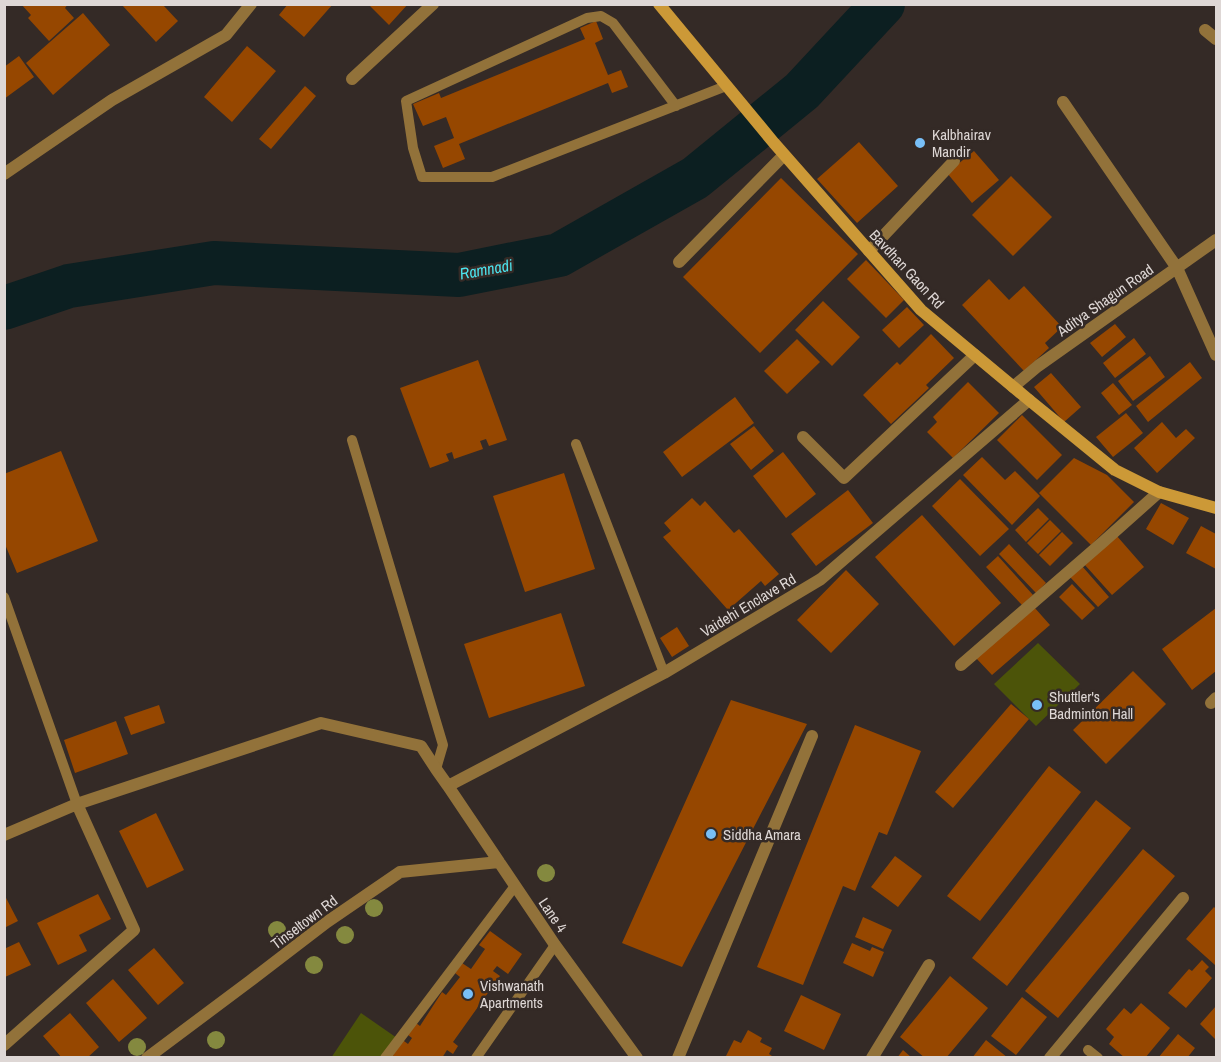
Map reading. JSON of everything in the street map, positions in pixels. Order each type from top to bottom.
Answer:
[{"type":"street","points":[[4,174],[112,100],[226,34],[251,4]]},
{"type":"street","points":[[352,79],[433,4]]},
{"type":"street","name":"Bavdhan Gaon Rd","points":[[659,4],[774,143],[921,310],[1115,470],[1158,492],[1216,508]]},
{"type":"street","points":[[1205,30],[1216,39]]},
{"type":"street","points":[[1063,102],[1177,268],[1216,355]]},
{"type":"street","points":[[679,262],[784,154]]},
{"type":"street","points":[[869,251],[954,161]]},
{"type":"street","name":"Aditya Shagun Road","points":[[1013,387],[1038,366],[1216,240]]},
{"type":"street","points":[[803,437],[844,478],[975,355]]},
{"type":"street","name":"Vaidehi Enclave Rd","points":[[448,786],[664,673],[821,579],[1029,400]]},
{"type":"street","points":[[961,665],[1158,492]]},
{"type":"street","name":"Lane 4","points":[[4,835],[77,804],[321,723],[421,746],[555,945],[637,1058]]},
{"type":"street","points":[[678,1058],[812,736]]},
{"type":"street","points":[[4,1045],[134,930],[77,804]]},
{"type":"street","name":"Tinseltown Rd","points":[[147,1058],[327,922],[400,872],[499,862]]},
{"type":"street","points":[[1050,1058],[1183,898]]},
{"type":"street","points":[[872,1058],[929,965]]},
{"type":"lane","points":[[676,106],[613,23],[600,16],[587,18],[406,101],[413,148],[422,177],[492,177],[676,106],[726,86]]},
{"type":"lane","points":[[352,440],[443,745],[436,769]]},
{"type":"lane","points":[[576,444],[664,673]]},
{"type":"lane","points":[[4,597],[77,804]]},
{"type":"lane","points":[[385,1058],[515,886]]},
{"type":"lane","points":[[476,1058],[555,945]]},
{"type":"lane","points":[[1088,1050],[1098,1058]]},
{"type":"green space","name":"Shuttler's Badminton Hall","points":[[1038,643],[1080,684],[1036,726],[994,684]]},
{"type":"green space","points":[[361,1013],[397,1038],[384,1057],[331,1058]]},
{"type":"building","points":[[21,4],[68,4],[65,8],[74,18],[49,41],[28,18],[31,15]]},
{"type":"building","points":[[288,4],[333,4],[304,37],[279,15]]},
{"type":"building","points":[[368,4],[408,4],[389,25]]},
{"type":"building","points":[[122,5],[163,5],[178,21],[156,42]]},
{"type":"building","points":[[83,13],[110,45],[53,95],[26,63]]},
{"type":"building","points":[[596,21],[603,39],[595,43],[608,75],[621,70],[628,87],[612,93],[608,83],[459,144],[465,159],[443,168],[434,146],[454,138],[446,117],[423,126],[413,104],[439,93],[441,98],[585,39],[580,28]]},
{"type":"building","points":[[247,46],[276,71],[232,122],[204,97]]},
{"type":"building","points":[[19,56],[34,77],[4,99],[4,67]]},
{"type":"building","points":[[305,86],[316,96],[271,149],[259,139]]},
{"type":"building","points":[[859,142],[898,186],[857,223],[817,179]]},
{"type":"building","points":[[974,151],[999,180],[972,203],[947,173]]},
{"type":"building","points":[[1011,176],[1052,217],[1013,256],[972,215]]},
{"type":"building","points":[[781,178],[858,254],[760,353],[683,277]]},
{"type":"building","points":[[866,260],[904,300],[886,318],[847,279]]},
{"type":"building","points":[[989,279],[1009,300],[1024,286],[1062,327],[1045,343],[1049,348],[1024,371],[962,305]]},
{"type":"building","points":[[823,301],[860,337],[832,366],[795,330]]},
{"type":"building","points":[[907,307],[924,325],[899,348],[882,330]]},
{"type":"building","points":[[1115,324],[1126,337],[1102,357],[1090,343]]},
{"type":"building","points":[[931,334],[954,358],[926,385],[929,388],[891,424],[863,395],[897,362],[900,365]]},
{"type":"building","points":[[1134,338],[1146,354],[1115,378],[1103,363]]},
{"type":"building","points":[[797,339],[820,362],[787,394],[764,371]]},
{"type":"building","points":[[1150,356],[1165,377],[1133,401],[1118,381]]},
{"type":"building","points":[[478,360],[507,440],[489,446],[486,439],[480,441],[483,449],[454,459],[452,452],[446,454],[449,461],[430,468],[400,388]]},
{"type":"building","points":[[1190,362],[1202,378],[1148,422],[1136,406]]},
{"type":"building","points":[[1051,373],[1081,407],[1064,422],[1034,387]]},
{"type":"building","points":[[968,382],[999,413],[953,458],[927,432],[937,422],[933,417]]},
{"type":"building","points":[[1113,383],[1132,405],[1119,415],[1101,393]]},
{"type":"building","points":[[735,397],[754,423],[682,477],[663,452]]},
{"type":"building","points":[[1126,413],[1143,433],[1113,457],[1096,437]]},
{"type":"building","points":[[1022,415],[1062,455],[1037,480],[997,440]]},
{"type":"building","points":[[1162,422],[1176,438],[1186,429],[1195,438],[1157,473],[1134,448]]},
{"type":"building","points":[[754,426],[774,451],[751,470],[730,444]]},
{"type":"building","points":[[61,451],[98,541],[17,573],[4,542],[4,474]]},
{"type":"building","points":[[783,452],[816,494],[786,518],[753,476]]},
{"type":"building","points":[[982,457],[1005,480],[1015,471],[1040,496],[1012,525],[963,475]]},
{"type":"building","points":[[1074,458],[1107,475],[1134,502],[1091,545],[1039,493]]},
{"type":"building","points":[[564,473],[595,569],[525,592],[493,496]]},
{"type":"building","points":[[960,479],[1009,529],[980,556],[932,506]]},
{"type":"building","points":[[848,490],[873,523],[816,566],[791,534]]},
{"type":"building","points":[[692,498],[700,506],[705,501],[734,533],[739,529],[779,574],[765,586],[761,581],[728,610],[663,537],[671,531],[664,523]]},
{"type":"building","points":[[1161,503],[1189,518],[1173,545],[1146,529]]},
{"type":"building","points":[[1038,508],[1049,519],[1026,542],[1015,530]]},
{"type":"building","points":[[922,515],[1001,603],[954,646],[875,557]]},
{"type":"building","points":[[1050,520],[1061,531],[1038,554],[1027,543]]},
{"type":"building","points":[[1201,526],[1216,534],[1216,569],[1186,553]]},
{"type":"building","points":[[1062,532],[1073,543],[1050,566],[1039,555]]},
{"type":"building","points":[[1116,535],[1144,567],[1112,595],[1084,564]]},
{"type":"building","points":[[1009,544],[1046,583],[1036,593],[999,554]]},
{"type":"building","points":[[998,556],[1033,595],[1022,605],[986,567]]},
{"type":"building","points":[[1082,566],[1109,597],[1098,607],[1070,577]]},
{"type":"building","points":[[846,570],[879,604],[831,653],[797,620]]},
{"type":"building","points":[[1072,584],[1095,608],[1082,620],[1059,597]]},
{"type":"building","points":[[1034,607],[1050,625],[992,675],[976,658]]},
{"type":"building","points":[[1216,608],[1216,671],[1192,690],[1162,649]]},
{"type":"building","points":[[561,613],[585,686],[489,718],[464,644]]},
{"type":"building","points":[[677,627],[689,646],[672,657],[660,638]]},
{"type":"building","points":[[1133,671],[1166,704],[1106,764],[1073,730]]},
{"type":"building","name":"Siddha Amara","points":[[731,700],[807,724],[682,967],[622,943]]},
{"type":"building","points":[[1011,704],[1029,719],[953,808],[935,792]]},
{"type":"building","points":[[159,705],[165,723],[131,735],[124,717]]},
{"type":"building","points":[[116,721],[128,754],[75,773],[64,740]]},
{"type":"building","points":[[855,725],[921,751],[887,835],[879,832],[855,891],[843,886],[803,985],[757,967]]},
{"type":"building","points":[[1049,766],[1081,792],[980,921],[947,896]]},
{"type":"building","points":[[1096,800],[1131,828],[1007,986],[972,958]]},
{"type":"building","points":[[156,813],[184,870],[147,888],[119,831]]},
{"type":"building","points":[[1143,849],[1175,876],[1058,1018],[1025,991]]},
{"type":"building","points":[[895,856],[922,876],[898,907],[871,887]]},
{"type":"building","points":[[4,894],[18,921],[4,928]]},
{"type":"building","points":[[98,894],[111,919],[79,935],[87,951],[58,965],[37,923]]},
{"type":"building","points":[[1214,907],[1216,909],[1215,965],[1186,939]]},
{"type":"building","points":[[863,917],[892,930],[883,949],[855,937]]},
{"type":"building","name":"Vishwanath Apartments","points":[[490,931],[522,954],[508,974],[497,966],[493,971],[500,976],[453,1042],[458,1046],[453,1054],[447,1050],[442,1058],[392,1058],[400,1038],[408,1044],[412,1038],[408,1035],[416,1023],[420,1026],[442,992],[446,995],[460,977],[455,973],[462,963],[471,969],[485,949],[479,945]]},
{"type":"building","points":[[19,942],[31,965],[5,977],[4,949]]},
{"type":"building","points":[[852,943],[870,951],[872,947],[884,952],[873,977],[843,963]]},
{"type":"building","points":[[154,948],[184,983],[158,1005],[128,970]]},
{"type":"building","points":[[1202,960],[1209,967],[1205,971],[1212,978],[1186,1008],[1168,993],[1189,969],[1192,971]]},
{"type":"building","points":[[950,976],[988,1008],[946,1058],[925,1058],[900,1037]]},
{"type":"building","points":[[113,979],[147,1018],[119,1042],[86,1003]]},
{"type":"building","points":[[801,995],[841,1014],[824,1050],[784,1031]]},
{"type":"building","points":[[1022,997],[1047,1017],[1016,1055],[991,1036]]},
{"type":"building","points":[[1141,1003],[1170,1028],[1145,1058],[1125,1058],[1109,1044],[1114,1037],[1106,1029],[1124,1008],[1131,1014]]},
{"type":"building","points":[[1216,1006],[1216,1040],[1200,1024]]},
{"type":"building","points":[[70,1013],[99,1047],[87,1058],[62,1058],[43,1036]]},
{"type":"building","points":[[748,1030],[762,1038],[760,1042],[772,1048],[769,1054],[775,1058],[725,1058],[734,1040],[741,1043]]},
{"type":"building","points":[[1178,1034],[1195,1048],[1187,1058],[1158,1058]]},
{"type":"building","points":[[986,1040],[1008,1058],[972,1058]]},
{"type":"building","points":[[903,1050],[912,1058],[897,1058]]},
{"type":"waterway","name":"Ramnadi","points":[[4,308],[69,286],[214,263],[459,275],[559,255],[695,178],[802,91],[883,4]]},
{"type":"place","name":"Kalbhairav Mandir","points":[[920,143]]},
{"type":"place","name":"Shuttler's Badminton Hall","points":[[1037,705]]},
{"type":"place","name":"Siddha Amara","points":[[711,834]]},
{"type":"place","name":"Vishwanath Apartments","points":[[468,994]]}]
